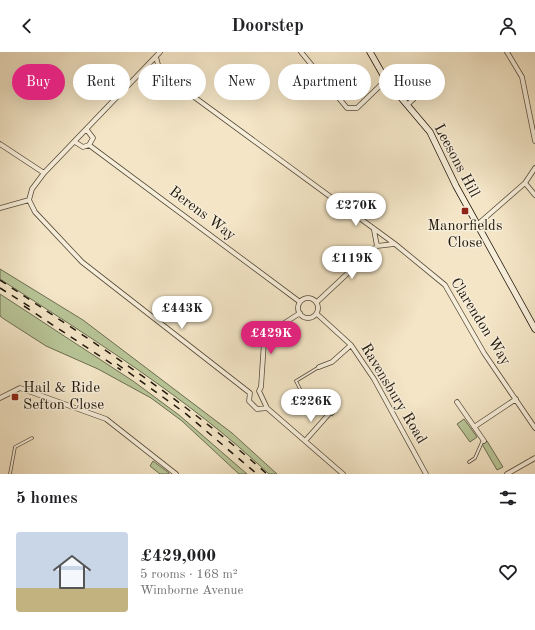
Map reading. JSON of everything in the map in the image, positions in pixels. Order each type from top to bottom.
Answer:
[{"type":"street","points":[[149,64],[160,52]]},
{"type":"street","points":[[301,52],[347,108],[357,108],[379,87]]},
{"type":"street","name":"Leesons Hill","points":[[370,52],[379,68]]},
{"type":"street","points":[[507,52],[522,77],[535,142]]},
{"type":"street","points":[[156,57],[158,64]]},
{"type":"street","points":[[138,76],[44,173],[32,189],[29,200],[35,212],[82,262],[250,393]]},
{"type":"street","name":"Clarendon Way","points":[[198,100],[395,244],[445,285],[484,353],[535,428]]},
{"type":"street","name":"Leesons Hill","points":[[402,100],[430,132],[477,225],[533,320],[535,329]]},
{"type":"street","points":[[407,106],[413,100]]},
{"type":"street","points":[[87,130],[93,138],[89,145]]},
{"type":"street","name":"Berens Way","points":[[75,142],[83,147],[89,145],[300,302]]},
{"type":"street","points":[[0,144],[44,173]]},
{"type":"street","points":[[477,225],[525,183],[535,168]]},
{"type":"street","points":[[525,183],[535,195]]},
{"type":"street","points":[[0,208],[29,200]]},
{"type":"street","points":[[374,230],[377,246]]},
{"type":"street","points":[[317,302],[377,246],[395,244]]},
{"type":"street","points":[[309,298],[317,302],[319,308],[317,314],[308,318],[300,313],[298,307],[300,302],[309,298]]},
{"type":"street","points":[[300,313],[269,334],[264,342],[261,387],[259,391],[267,408],[343,474]]},
{"type":"street","name":"Ravensbury Road","points":[[317,314],[351,345],[374,379],[426,474]]},
{"type":"street","points":[[319,367],[332,362],[351,345]]},
{"type":"street","points":[[0,398],[20,388],[106,419],[176,474]]},
{"type":"street","points":[[250,393],[259,391]]},
{"type":"street","points":[[250,393],[249,401],[257,409],[267,408]]},
{"type":"street","points":[[474,427],[516,399]]},
{"type":"street","points":[[457,402],[483,440]]},
{"type":"street","points":[[305,442],[328,415]]},
{"type":"street","points":[[507,474],[535,458]]},
{"type":"lane","points":[[301,391],[296,381],[319,367]]},
{"type":"lane","points":[[10,474],[15,447],[32,438]]},
{"type":"lane","points":[[469,462],[475,458],[483,440]]},
{"type":"green space","points":[[0,269],[83,320],[232,433],[277,474],[269,474],[206,420],[139,370],[0,279]]},
{"type":"green space","points":[[0,294],[133,381],[179,415],[247,474],[239,474],[182,421],[151,398],[98,369],[46,346],[4,319],[0,316]]},
{"type":"green space","points":[[324,391],[335,413],[332,416],[327,411],[318,394]]},
{"type":"green space","points":[[464,419],[477,437],[470,442],[457,424]]},
{"type":"green space","points":[[487,441],[503,467],[497,470],[482,444]]},
{"type":"green space","points":[[153,461],[169,474],[160,474],[150,466]]},
{"type":"railway","points":[[0,280],[137,372],[203,421],[267,474]]},
{"type":"railway","points":[[0,288],[30,307]]},
{"type":"railway","points":[[24,306],[121,370]]},
{"type":"railway","points":[[117,364],[185,413],[257,474]]},
{"type":"place","name":"Manorfields Close","points":[[465,211]]},
{"type":"place","name":"Hail & Ride Sefton Close","points":[[15,397]]}]
